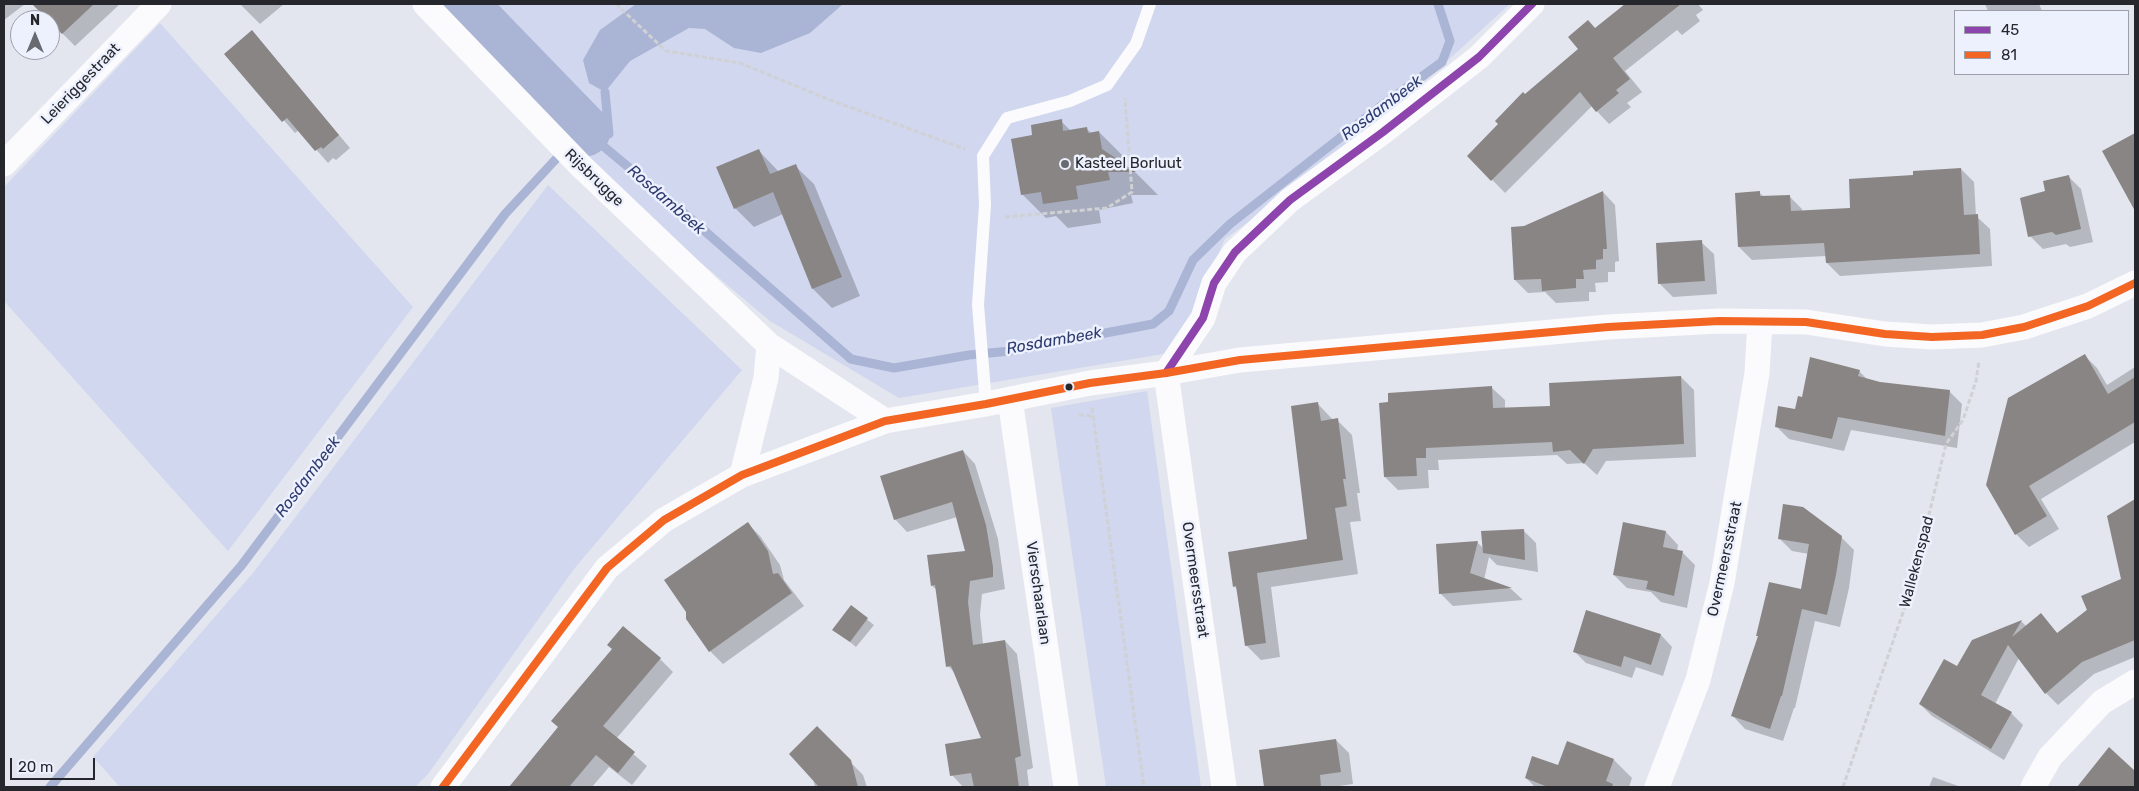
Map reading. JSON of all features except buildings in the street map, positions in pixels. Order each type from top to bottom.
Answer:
[{"type":"street","name":"Leieriggestraat","points":[[4,164],[159,4]]},
{"type":"street","name":"Rijsbrugge","points":[[425,4],[582,167],[769,345],[885,421]]},
{"type":"street","points":[[1166,374],[1203,318],[1214,283],[1235,252],[1290,200],[1479,58],[1532,4]]},
{"type":"street","points":[[443,787],[608,568],[664,520],[742,475],[885,421],[986,404],[1090,383],[1166,374],[1240,360],[1608,327],[1719,321],[1806,322],[1894,335],[1932,337],[1982,335],[2024,327],[2088,306],[2135,283]]},
{"type":"street","name":"Overmeersstraat","points":[[1656,787],[1698,680],[1722,583],[1757,374],[1760,322]]},
{"type":"street","points":[[742,475],[766,378],[769,345]]},
{"type":"street","name":"Overmeersstraat","points":[[1166,374],[1224,787]]},
{"type":"street","name":"Vierschaarlaan","points":[[1010,398],[1066,787]]},
{"type":"street","points":[[2033,787],[2050,757],[2102,702],[2135,682]]},
{"type":"lane","points":[[986,404],[978,305],[984,218],[983,156],[1007,118],[1070,101],[1107,85],[1136,44],[1150,4]]},
{"type":"path","points":[[616,4],[666,51],[740,63],[830,100],[983,156]]},
{"type":"path","points":[[984,218],[1107,208],[1132,192],[1124,105],[1125,59]]},
{"type":"path","name":"Wallekenspad","points":[[1842,787],[1911,589],[1946,444],[1963,420],[1976,381],[1982,335]]},
{"type":"path","points":[[1090,383],[1144,787]]},
{"type":"shaded area","points":[[441,4],[1510,4],[1353,146],[1225,239],[1175,352],[899,398],[770,321],[604,181]]},
{"type":"shaded area","points":[[636,4],[843,4],[810,33],[761,53],[734,48],[705,29],[689,28],[630,61],[605,92],[589,83],[583,60],[600,30]]},
{"type":"shaded area","points":[[160,23],[413,307],[228,551],[4,301],[4,187]]},
{"type":"shaded area","points":[[548,185],[742,370],[574,569],[428,774],[415,787],[120,787],[93,757],[253,573]]},
{"type":"shaded area","points":[[1147,391],[1201,787],[1106,787],[1051,408]]},
{"type":"waterway","name":"Rosdambeek","points":[[462,4],[585,131]]},
{"type":"waterway","name":"Rosdambeek","points":[[585,131],[691,219],[851,359],[894,368],[969,355],[1010,351],[1153,324],[1169,311],[1193,260],[1230,224],[1373,112],[1442,62],[1450,41],[1438,4]]},
{"type":"waterway","name":"Rosdambeek","points":[[585,131],[609,134],[605,92]]},
{"type":"waterway","name":"Rosdambeek","points":[[50,787],[241,566],[505,214],[556,159]]},
{"type":"transit line","name":"45","points":[[1166,373],[1203,318],[1214,283],[1235,252],[1290,200],[1383,132],[1479,57],[1532,4]]},
{"type":"transit line","name":"81","points":[[443,787],[607,568],[664,520],[742,475],[885,421],[986,404],[1090,383],[1166,373],[1240,360],[1608,327],[1719,321],[1806,322],[1885,334],[1932,337],[1982,335],[2024,327],[2088,306],[2135,283]]},
{"type":"place","name":"Kasteel Borluut","points":[[1065,164]]}]
